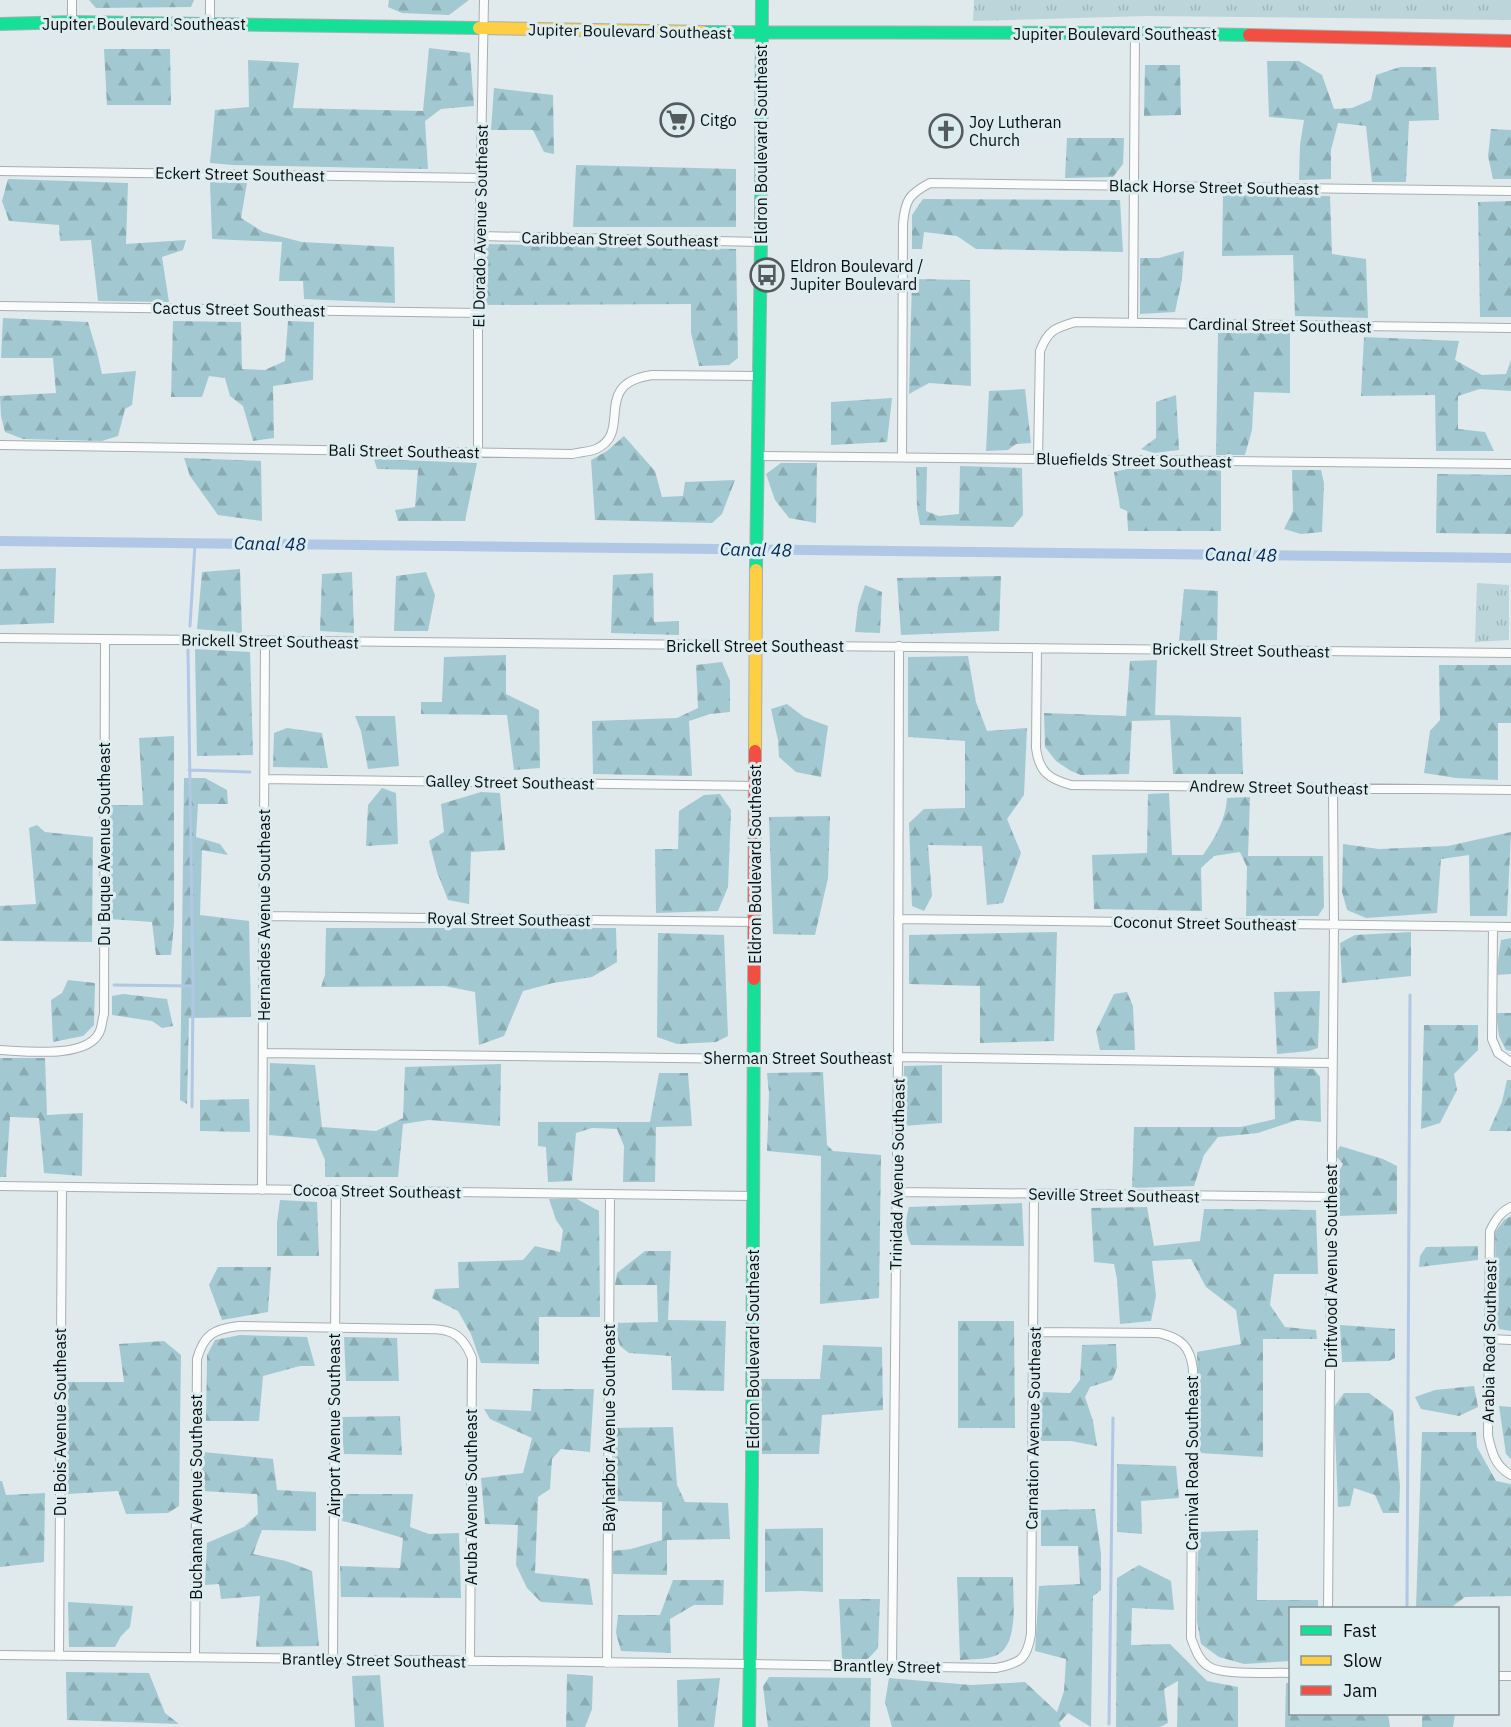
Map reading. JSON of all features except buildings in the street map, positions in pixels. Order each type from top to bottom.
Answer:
[{"type":"street","points":[[72,0],[72,22]]},
{"type":"street","points":[[210,0],[210,24]]},
{"type":"street","name":"El Dorado Avenue Southeast","points":[[478,453],[478,313],[484,0]]},
{"type":"street","name":"Eldron Boulevard Southeast","points":[[749,1727],[756,526],[762,0]]},
{"type":"street","name":"Jupiter Boulevard Southeast","points":[[0,24],[72,22],[761,33],[1135,33],[1511,41]]},
{"type":"street","points":[[1133,322],[1135,33]]},
{"type":"street","name":"Eckert Street Southeast","points":[[0,171],[481,178]]},
{"type":"street","name":"Black Horse Street Southeast","points":[[902,457],[903,224],[905,206],[911,196],[930,183],[1511,191]]},
{"type":"street","name":"Caribbean Street Southeast","points":[[480,236],[761,242]]},
{"type":"street","name":"Cactus Street Southeast","points":[[0,306],[478,313]]},
{"type":"street","name":"Cardinal Street Southeast","points":[[1038,458],[1040,351],[1045,337],[1051,331],[1075,322],[1511,328]]},
{"type":"street","name":"Bali Street Southeast","points":[[0,445],[572,454],[596,449],[609,439],[614,424],[615,402],[623,386],[636,377],[652,375],[759,376]]},
{"type":"street","name":"Bluefields Street Southeast","points":[[758,456],[1511,464]]},
{"type":"street","name":"Brickell Street Southeast","points":[[0,638],[1511,653]]},
{"type":"street","name":"Du Buque Avenue Southeast","points":[[0,1050],[65,1051],[81,1048],[89,1044],[99,1033],[104,1014],[105,639]]},
{"type":"street","name":"Hernandes Avenue Southeast","points":[[262,1190],[266,641]]},
{"type":"street","name":"Trinidad Avenue Southeast","points":[[892,1667],[898,1057],[899,646]]},
{"type":"street","name":"Andrew Street Southeast","points":[[1037,648],[1036,748],[1038,761],[1048,776],[1057,781],[1071,785],[1511,789]]},
{"type":"street","name":"Galley Street Southeast","points":[[264,778],[756,786]]},
{"type":"street","name":"Driftwood Avenue Southeast","points":[[1328,1607],[1334,787]]},
{"type":"street","name":"Royal Street Southeast","points":[[263,916],[755,922]]},
{"type":"street","name":"Coconut Street Southeast","points":[[898,919],[1511,927]]},
{"type":"street","points":[[1492,927],[1492,1039],[1498,1053],[1511,1062]]},
{"type":"street","name":"Sherman Street Southeast","points":[[263,1053],[754,1059],[898,1057],[1332,1063]]},
{"type":"street","name":"Cocoa Street Southeast","points":[[0,1186],[753,1196]]},
{"type":"street","name":"Du Bois Avenue Southeast","points":[[59,1656],[62,1187]]},
{"type":"street","name":"Airport Avenue Southeast","points":[[333,1659],[336,1190]]},
{"type":"street","name":"Seville Street Southeast","points":[[897,1192],[1332,1197]]},
{"type":"street","name":"Bayharbor Avenue Southeast","points":[[607,1663],[610,1194]]},
{"type":"street","name":"Carnation Avenue Southeast","points":[[1022,1659],[1028,1649],[1031,1634],[1035,1332],[1034,1194]]},
{"type":"street","name":"Arabia Road Southeast","points":[[1511,1207],[1496,1219],[1490,1231],[1488,1436],[1492,1454],[1498,1465],[1511,1475]]},
{"type":"street","name":"Buchanan Avenue Southeast","points":[[195,1657],[197,1359],[205,1338],[221,1328],[239,1326],[335,1328]]},
{"type":"street","name":"Aruba Avenue Southeast","points":[[335,1328],[435,1329],[449,1332],[460,1337],[472,1358],[470,1661]]},
{"type":"street","name":"Carnival Road Southeast","points":[[1035,1332],[1159,1333],[1174,1337],[1184,1345],[1191,1355],[1193,1380],[1191,1638],[1202,1660],[1208,1666],[1223,1672],[1289,1672]]},
{"type":"street","points":[[1490,1340],[1511,1340]]},
{"type":"street","name":"Brantley Street Southeast","points":[[0,1655],[749,1664]]},
{"type":"street","name":"Brantley Street","points":[[749,1664],[996,1668],[1010,1666],[1022,1659]]},
{"type":"green space","points":[[89,0],[194,0],[191,7],[96,8]]},
{"type":"green space","points":[[389,0],[469,0],[449,15],[402,13],[388,7]]},
{"type":"green space","points":[[974,0],[1511,0],[1511,20],[1147,16],[973,21]]},
{"type":"green space","points":[[429,48],[470,53],[474,106],[441,109],[425,121],[428,169],[210,163],[215,110],[249,107],[248,60],[299,63],[293,108],[423,111]]},
{"type":"green space","points":[[104,49],[170,49],[171,105],[107,105]]},
{"type":"green space","points":[[1267,61],[1299,61],[1322,75],[1334,109],[1352,108],[1371,100],[1376,75],[1400,67],[1436,67],[1439,120],[1409,121],[1406,182],[1372,182],[1366,126],[1338,123],[1331,150],[1331,179],[1299,180],[1300,145],[1304,120],[1269,117]]},
{"type":"green space","points":[[1145,65],[1180,65],[1181,115],[1144,116]]},
{"type":"green space","points":[[494,88],[553,95],[554,154],[544,152],[533,130],[491,130]]},
{"type":"green space","points":[[1491,129],[1511,130],[1511,179],[1493,179],[1488,156]]},
{"type":"green space","points":[[1067,138],[1124,138],[1123,164],[1113,177],[1065,178]]},
{"type":"green space","points":[[576,165],[736,169],[736,227],[573,227]]},
{"type":"green space","points":[[8,179],[128,183],[126,244],[186,240],[183,250],[162,257],[169,302],[98,301],[91,240],[60,241],[59,225],[9,221],[2,201]]},
{"type":"green space","points":[[210,182],[247,183],[241,218],[263,232],[302,242],[394,247],[395,303],[304,299],[303,281],[279,281],[282,242],[212,239]]},
{"type":"green space","points":[[1223,195],[1330,196],[1332,254],[1366,259],[1368,318],[1295,316],[1293,255],[1222,256]]},
{"type":"green space","points":[[923,199],[1120,200],[1123,252],[976,249],[957,236],[924,232],[922,249],[912,249],[912,215]]},
{"type":"green space","points":[[1511,201],[1511,317],[1480,317],[1478,202]]},
{"type":"green space","points":[[485,244],[736,249],[738,358],[729,365],[699,366],[691,333],[691,304],[483,305]]},
{"type":"green space","points":[[1184,251],[1182,279],[1175,312],[1140,314],[1140,258],[1159,258]]},
{"type":"green space","points":[[912,279],[970,280],[971,386],[929,383],[909,394]]},
{"type":"green space","points":[[3,318],[88,322],[102,374],[136,371],[132,405],[125,409],[118,436],[102,441],[23,439],[5,432],[0,396],[56,393],[53,358],[1,358]]},
{"type":"green space","points":[[173,321],[241,322],[242,369],[265,370],[285,361],[288,321],[314,322],[313,380],[273,386],[274,438],[253,441],[243,406],[230,396],[225,378],[209,376],[202,397],[171,397]]},
{"type":"green space","points":[[1218,333],[1290,333],[1290,393],[1254,392],[1252,430],[1245,455],[1216,455]]},
{"type":"green space","points":[[1364,337],[1459,341],[1455,360],[1482,375],[1506,374],[1511,360],[1511,391],[1480,389],[1458,396],[1458,429],[1485,432],[1494,451],[1436,451],[1435,395],[1361,396]]},
{"type":"green space","points":[[1025,389],[1031,443],[1016,444],[1008,450],[986,451],[989,391]]},
{"type":"green space","points":[[1176,395],[1179,450],[1154,453],[1141,449],[1156,438],[1156,402]]},
{"type":"green space","points":[[892,398],[887,442],[831,445],[831,402]]},
{"type":"green space","points":[[624,436],[655,471],[662,497],[683,496],[685,482],[735,480],[722,514],[712,523],[595,520],[591,460],[607,451]]},
{"type":"green space","points":[[184,458],[261,461],[262,521],[218,515],[190,476]]},
{"type":"green space","points":[[374,459],[477,463],[465,521],[398,521],[395,510],[415,507],[418,470],[377,469]]},
{"type":"green space","points":[[781,463],[817,463],[816,523],[789,518],[775,500],[766,474]]},
{"type":"green space","points":[[960,466],[1022,468],[1023,515],[1013,527],[920,525],[917,508],[916,467],[927,467],[926,511],[939,516],[959,514]]},
{"type":"green space","points":[[1127,469],[1221,469],[1221,531],[1128,531],[1127,511],[1120,508],[1114,472]]},
{"type":"green space","points":[[1292,470],[1321,470],[1324,483],[1322,532],[1301,534],[1284,529],[1293,511]]},
{"type":"green space","points":[[1437,474],[1511,475],[1511,534],[1436,533]]},
{"type":"green space","points":[[56,568],[54,623],[0,625],[0,569]]},
{"type":"green space","points":[[240,569],[242,633],[197,629],[202,572]]},
{"type":"green space","points":[[352,572],[354,633],[320,631],[322,574]]},
{"type":"green space","points":[[426,572],[435,595],[428,631],[394,631],[396,576]]},
{"type":"green space","points":[[653,573],[654,622],[679,621],[679,635],[611,633],[613,575]]},
{"type":"green space","points":[[1001,576],[999,631],[901,635],[897,578]]},
{"type":"green space","points":[[1477,583],[1509,585],[1509,640],[1475,642]]},
{"type":"green space","points":[[865,585],[882,592],[880,633],[855,632],[858,606]]},
{"type":"green space","points":[[1184,589],[1218,591],[1217,640],[1179,641]]},
{"type":"green space","points":[[195,649],[250,652],[253,755],[197,756]]},
{"type":"green space","points":[[506,655],[506,694],[539,710],[540,768],[514,770],[507,715],[421,714],[421,702],[442,702],[444,657]]},
{"type":"green space","points":[[968,656],[976,702],[987,731],[1027,728],[1024,795],[1007,819],[1021,853],[1003,903],[987,905],[982,846],[928,845],[932,896],[924,911],[912,906],[909,823],[924,809],[965,808],[965,741],[908,737],[908,657]]},
{"type":"green space","points":[[1157,660],[1155,715],[1241,717],[1243,774],[1173,774],[1170,720],[1132,721],[1129,774],[1081,775],[1056,761],[1045,747],[1044,713],[1126,716],[1130,661]]},
{"type":"green space","points":[[722,662],[730,681],[730,712],[710,714],[689,721],[692,776],[593,774],[592,721],[677,718],[698,708],[696,665]]},
{"type":"green space","points":[[1439,665],[1511,665],[1511,723],[1498,723],[1498,780],[1456,778],[1424,773],[1430,731],[1440,720]]},
{"type":"green space","points":[[787,704],[804,717],[828,726],[821,777],[796,772],[779,757],[778,740],[771,709]]},
{"type":"green space","points":[[355,716],[395,716],[399,766],[368,769],[361,731]]},
{"type":"green space","points":[[287,728],[322,733],[328,768],[273,767],[274,733]]},
{"type":"green space","points":[[174,736],[174,924],[171,955],[156,955],[152,922],[109,919],[110,805],[143,805],[139,738]]},
{"type":"green space","points":[[184,778],[205,778],[227,790],[228,804],[198,804],[196,837],[220,844],[228,855],[202,850],[200,915],[249,921],[251,1017],[189,1018],[187,1104],[180,1100]]},
{"type":"green space","points":[[382,788],[396,793],[398,844],[366,846],[368,805]]},
{"type":"green space","points":[[481,792],[500,793],[505,850],[471,852],[469,904],[448,900],[437,872],[429,841],[444,832],[441,804]]},
{"type":"green space","points":[[1169,793],[1172,855],[1203,855],[1219,828],[1225,813],[1227,798],[1250,797],[1248,856],[1323,856],[1324,907],[1318,916],[1246,916],[1247,867],[1240,852],[1214,856],[1201,868],[1202,911],[1094,909],[1092,855],[1147,853],[1148,794]]},
{"type":"green space","points":[[720,794],[731,810],[728,887],[718,911],[656,913],[655,849],[678,849],[679,811],[704,795]]},
{"type":"green space","points":[[830,816],[828,878],[815,935],[773,934],[769,817]]},
{"type":"green space","points":[[37,825],[45,832],[93,837],[92,942],[0,941],[0,906],[36,904],[29,828]]},
{"type":"green space","points":[[1511,832],[1507,916],[1470,916],[1469,855],[1441,859],[1437,913],[1366,918],[1347,910],[1342,892],[1343,844],[1379,849],[1448,846]]},
{"type":"green space","points":[[326,928],[616,928],[617,962],[592,977],[553,983],[523,991],[504,1036],[479,1045],[475,992],[445,986],[321,987],[325,975]]},
{"type":"green space","points":[[1057,932],[1054,1041],[980,1043],[980,986],[909,984],[909,935]]},
{"type":"green space","points":[[1411,932],[1411,976],[1342,983],[1340,943],[1355,935]]},
{"type":"green space","points":[[658,933],[724,935],[728,1036],[716,1042],[677,1044],[657,1037]]},
{"type":"green space","points":[[1511,938],[1511,974],[1496,975],[1501,940]]},
{"type":"green space","points":[[68,980],[95,983],[94,1025],[83,1036],[53,1042],[51,1000],[62,993]]},
{"type":"green space","points":[[1320,991],[1318,1048],[1277,1054],[1274,992]]},
{"type":"green space","points":[[1127,992],[1133,1006],[1135,1050],[1100,1050],[1096,1031],[1114,994]]},
{"type":"green space","points":[[123,994],[167,999],[173,1026],[162,1028],[152,1021],[112,1015],[112,996]]},
{"type":"green space","points":[[1496,1013],[1511,1013],[1511,1051],[1506,1050],[1499,1036]]},
{"type":"green space","points":[[1424,1025],[1478,1025],[1478,1050],[1454,1074],[1457,1090],[1440,1123],[1421,1129]]},
{"type":"green space","points":[[0,1058],[45,1058],[47,1115],[83,1113],[82,1176],[44,1173],[39,1118],[10,1117],[6,1177],[0,1177]]},
{"type":"green space","points":[[270,1063],[315,1065],[322,1127],[376,1131],[403,1118],[405,1067],[501,1064],[500,1126],[429,1120],[403,1124],[398,1177],[325,1177],[325,1160],[316,1139],[269,1135]]},
{"type":"green space","points":[[942,1065],[942,1123],[903,1126],[904,1066]]},
{"type":"green space","points":[[1274,1067],[1314,1069],[1320,1077],[1321,1122],[1297,1120],[1258,1133],[1218,1137],[1204,1155],[1194,1186],[1132,1188],[1134,1127],[1241,1127],[1275,1119]]},
{"type":"green space","points":[[823,1072],[827,1145],[833,1151],[881,1155],[879,1298],[820,1304],[821,1156],[767,1151],[769,1093],[767,1073]]},
{"type":"green space","points":[[659,1073],[688,1073],[692,1126],[656,1127],[655,1182],[623,1182],[624,1146],[617,1129],[592,1128],[576,1133],[572,1181],[548,1182],[546,1147],[538,1146],[538,1122],[650,1122]]},
{"type":"green space","points":[[1507,1080],[1511,1080],[1511,1131],[1489,1131],[1502,1102]]},
{"type":"green space","points":[[249,1099],[250,1132],[200,1131],[200,1100]]},
{"type":"green space","points":[[1340,1146],[1383,1159],[1397,1166],[1397,1214],[1338,1216],[1338,1173],[1343,1164],[1335,1155]]},
{"type":"green space","points":[[575,1198],[599,1211],[600,1317],[539,1317],[539,1364],[481,1363],[471,1334],[458,1311],[432,1298],[435,1289],[459,1288],[458,1262],[523,1260],[535,1246],[560,1252],[563,1230],[556,1220],[549,1199]]},
{"type":"green space","points":[[280,1200],[317,1202],[319,1256],[277,1256],[277,1222]]},
{"type":"green space","points":[[1022,1203],[1024,1246],[911,1245],[908,1236],[906,1221],[909,1207]]},
{"type":"green space","points":[[1147,1207],[1154,1246],[1200,1241],[1204,1209],[1316,1210],[1318,1274],[1274,1274],[1270,1305],[1285,1327],[1316,1330],[1317,1339],[1263,1339],[1263,1457],[1200,1453],[1197,1352],[1241,1344],[1236,1310],[1206,1287],[1191,1259],[1152,1261],[1156,1296],[1151,1321],[1120,1324],[1114,1264],[1094,1262],[1091,1208]]},
{"type":"green space","points":[[1511,1216],[1511,1331],[1499,1329],[1496,1321],[1495,1232],[1504,1220]]},
{"type":"green space","points":[[1478,1246],[1478,1260],[1419,1267],[1420,1256],[1426,1247]]},
{"type":"green space","points":[[645,1251],[671,1251],[668,1320],[726,1321],[724,1391],[672,1390],[671,1356],[629,1353],[620,1346],[613,1323],[658,1322],[657,1285],[615,1285],[617,1273]]},
{"type":"green space","points":[[218,1267],[271,1267],[268,1312],[222,1320],[209,1285]]},
{"type":"green space","points":[[958,1321],[1014,1321],[1015,1428],[958,1428]]},
{"type":"green space","points":[[1340,1325],[1395,1329],[1395,1358],[1389,1361],[1342,1362]]},
{"type":"green space","points":[[240,1335],[307,1337],[315,1366],[300,1366],[263,1376],[259,1421],[206,1421],[207,1355],[215,1340]]},
{"type":"green space","points":[[344,1337],[397,1338],[399,1381],[346,1381]]},
{"type":"green space","points":[[164,1341],[181,1355],[179,1506],[168,1513],[126,1514],[118,1491],[67,1494],[68,1382],[124,1382],[119,1344]]},
{"type":"green space","points":[[1116,1344],[1117,1368],[1112,1380],[1090,1387],[1085,1397],[1093,1421],[1097,1446],[1071,1441],[1038,1441],[1038,1392],[1070,1393],[1080,1380],[1082,1345]]},
{"type":"green space","points":[[823,1345],[882,1347],[883,1410],[822,1415],[819,1454],[762,1454],[761,1379],[820,1379]]},
{"type":"green space","points":[[1474,1386],[1478,1407],[1459,1416],[1421,1409],[1415,1397],[1435,1390]]},
{"type":"green space","points":[[533,1389],[594,1389],[590,1452],[561,1449],[552,1459],[550,1489],[538,1497],[535,1573],[589,1579],[593,1605],[541,1602],[527,1588],[516,1565],[518,1525],[485,1524],[481,1478],[523,1473],[532,1438],[490,1419],[484,1409],[531,1411]]},
{"type":"green space","points":[[1344,1393],[1369,1393],[1393,1411],[1400,1486],[1399,1513],[1383,1513],[1375,1495],[1354,1488],[1350,1506],[1338,1507],[1334,1407]]},
{"type":"green space","points":[[1499,1406],[1511,1407],[1511,1459],[1506,1454]]},
{"type":"green space","points":[[400,1416],[402,1455],[344,1454],[341,1417]]},
{"type":"green space","points":[[673,1427],[677,1485],[685,1502],[728,1503],[730,1539],[667,1540],[667,1575],[613,1574],[612,1551],[631,1549],[662,1540],[662,1502],[615,1501],[613,1428]]},
{"type":"green space","points":[[1422,1432],[1476,1432],[1477,1447],[1496,1481],[1511,1484],[1511,1596],[1465,1597],[1453,1607],[1416,1607]]},
{"type":"green space","points":[[203,1452],[273,1459],[277,1490],[316,1492],[316,1531],[262,1530],[253,1554],[286,1561],[312,1571],[319,1646],[256,1647],[260,1596],[221,1599],[219,1584],[205,1585],[207,1543],[244,1527],[258,1514],[257,1494],[201,1491]]},
{"type":"green space","points":[[1117,1464],[1176,1466],[1179,1498],[1141,1501],[1142,1534],[1117,1532]]},
{"type":"green space","points":[[0,1481],[2,1481],[6,1495],[45,1493],[44,1562],[0,1567]]},
{"type":"green space","points":[[343,1494],[413,1494],[410,1527],[429,1534],[459,1533],[461,1598],[341,1597],[340,1566],[400,1568],[403,1538],[342,1521]]},
{"type":"green space","points":[[1095,1509],[1101,1554],[1101,1590],[1093,1596],[1091,1727],[1068,1713],[1059,1723],[1061,1727],[892,1727],[885,1702],[889,1678],[971,1685],[1025,1682],[1057,1712],[1064,1691],[1066,1659],[1035,1651],[1039,1586],[1080,1584],[1078,1546],[1041,1546],[1041,1510]]},
{"type":"green space","points":[[823,1528],[823,1592],[765,1592],[765,1529]]},
{"type":"green space","points":[[1258,1530],[1257,1600],[1318,1600],[1318,1607],[1289,1607],[1289,1661],[1244,1664],[1219,1657],[1201,1644],[1197,1621],[1198,1532]]},
{"type":"green space","points":[[1139,1565],[1171,1581],[1174,1610],[1132,1608],[1131,1645],[1170,1644],[1207,1681],[1238,1687],[1238,1727],[1177,1727],[1178,1681],[1164,1689],[1168,1723],[1160,1727],[1116,1727],[1117,1578]]},
{"type":"green space","points":[[957,1577],[1013,1577],[1012,1631],[1004,1649],[993,1657],[960,1660]]},
{"type":"green space","points":[[673,1580],[724,1580],[723,1605],[694,1605],[670,1619],[671,1653],[621,1651],[616,1633],[618,1615],[660,1615]]},
{"type":"green space","points":[[839,1599],[880,1599],[878,1648],[868,1659],[842,1659]]},
{"type":"green space","points":[[68,1602],[133,1606],[130,1627],[115,1647],[69,1647]]},
{"type":"green space","points":[[66,1672],[149,1673],[165,1713],[179,1724],[67,1720]]},
{"type":"green space","points":[[567,1674],[593,1676],[592,1709],[585,1727],[566,1727]]},
{"type":"green space","points":[[380,1675],[384,1727],[355,1727],[352,1676]]},
{"type":"green space","points":[[769,1677],[871,1678],[870,1727],[768,1727],[763,1686]]},
{"type":"green space","points":[[720,1678],[714,1727],[678,1727],[677,1680]]},
{"type":"green space","points":[[1286,1683],[1289,1683],[1289,1715],[1388,1715],[1390,1727],[1285,1727]]},
{"type":"green space","points":[[1422,1715],[1455,1715],[1453,1727],[1422,1727]]},
{"type":"waterway","name":"Canal 48","points":[[0,541],[1511,558]]},
{"type":"waterway","points":[[190,626],[195,544]]},
{"type":"waterway","points":[[188,650],[193,986],[192,1107]]},
{"type":"waterway","points":[[189,770],[250,772]]},
{"type":"waterway","points":[[114,985],[193,986]]},
{"type":"waterway","points":[[1407,1607],[1410,995]]},
{"type":"waterway","points":[[1109,1724],[1113,1418]]},
{"type":"traffic: fast","points":[[756,570],[762,0]]},
{"type":"traffic: fast","points":[[0,24],[72,22],[479,28]]},
{"type":"traffic: fast","points":[[703,32],[1249,35]]},
{"type":"traffic: fast","points":[[749,1727],[754,979]]},
{"type":"traffic: slow","points":[[479,28],[703,32]]},
{"type":"traffic: slow","points":[[755,751],[756,570]]},
{"type":"traffic: jam","points":[[1249,35],[1511,41]]},
{"type":"traffic: jam","points":[[754,979],[755,751]]},
{"type":"place","name":"Citgo","points":[[677,120]]},
{"type":"place","name":"Joy Lutheran Church","points":[[946,131]]},
{"type":"place","name":"Eldron Boulevard / Jupiter Boulevard","points":[[767,275]]}]
